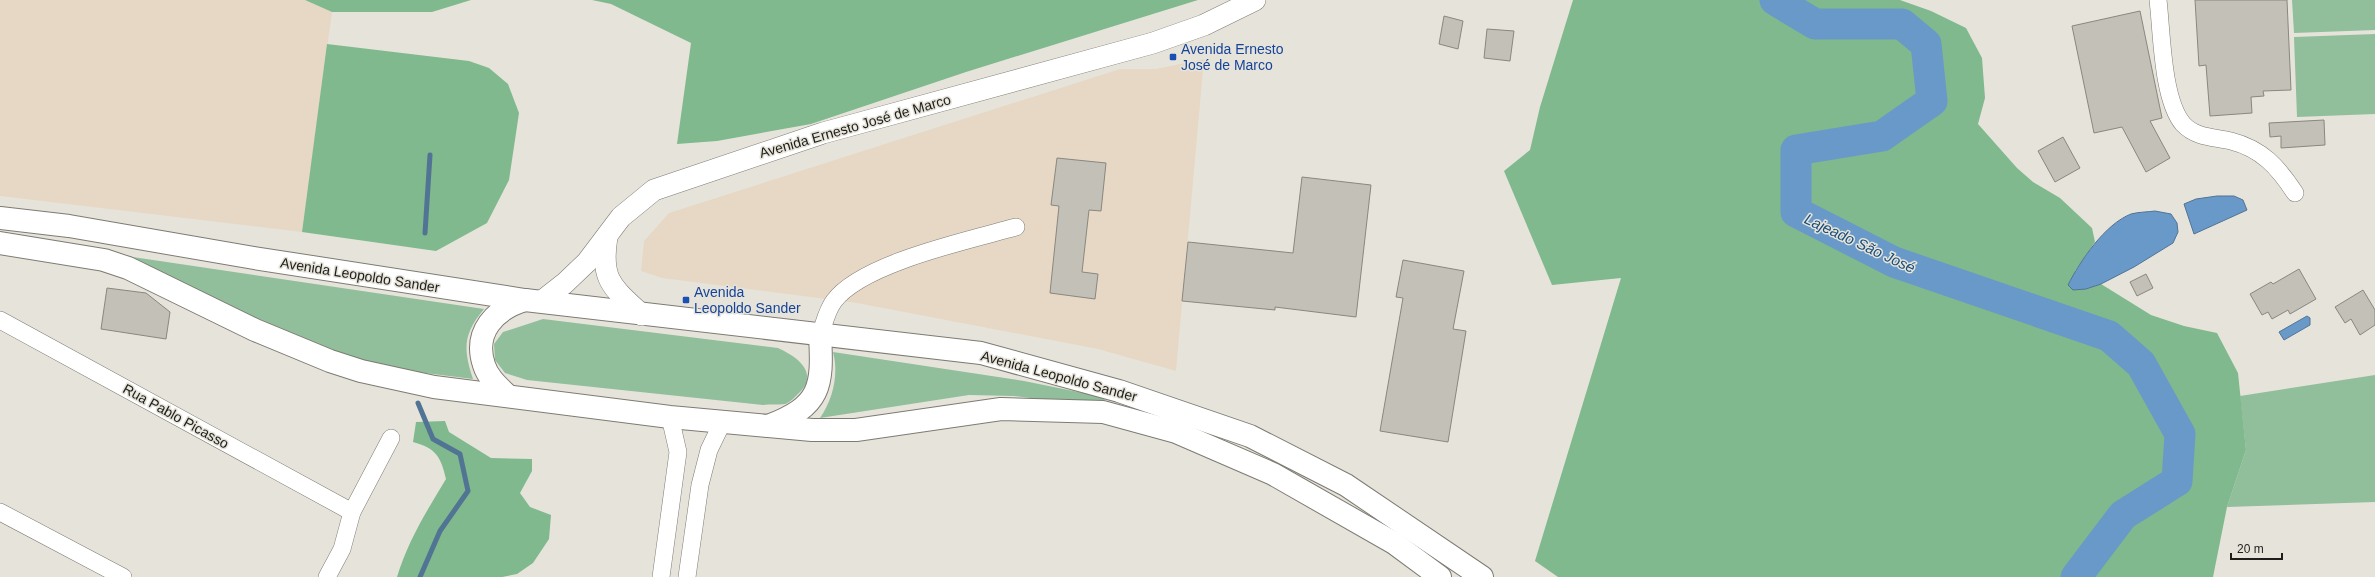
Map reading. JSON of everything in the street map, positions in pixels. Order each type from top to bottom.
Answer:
[{"type":"highway","name":"Avenida Leopoldo Sander","points":[[0,218],[69,226],[269,261],[533,301],[642,315],[981,353],[1119,391],[1243,434],[1346,485],[1482,577]]},
{"type":"highway","name":"Avenida Leopoldo Sander","points":[[0,243],[104,260],[128,268],[254,330],[330,361],[361,371],[434,387],[765,428],[856,430],[1001,409],[1103,412],[1176,432],[1274,474],[1394,543],[1440,577]]},
{"type":"highway","points":[[508,396],[493,381],[484,365],[481,348],[485,331],[494,316],[508,305],[533,301]]},
{"type":"highway","points":[[765,428],[800,411],[813,397],[820,384],[820,335]]},
{"type":"main road","name":"Avenida Ernesto José de Marco","points":[[533,301],[565,283],[587,262],[621,217],[635,203],[654,190],[682,179],[823,133],[1153,43],[1204,25],[1255,0]]},
{"type":"main road","name":"Avenida Ernesto José de Marco","points":[[608,236],[604,257],[607,277],[618,292],[642,315]]},
{"type":"street","points":[[2158,0],[2168,91],[2183,123],[2195,134],[2232,142],[2260,154],[2280,170],[2295,193]]},
{"type":"street","points":[[820,335],[833,301],[848,286],[876,269],[1016,227]]},
{"type":"street","name":"Rua Pablo Picasso","points":[[0,320],[352,512]]},
{"type":"street","points":[[661,577],[678,452],[670,417]]},
{"type":"street","points":[[687,577],[700,485],[709,450],[722,423]]},
{"type":"street","points":[[327,577],[342,549],[352,512],[391,438]]},
{"type":"street","points":[[0,512],[123,577]]},
{"type":"shaded area","points":[[0,0],[305,0],[332,12],[302,232],[0,196]]},
{"type":"shaded area","points":[[1204,59],[1176,371],[1098,349],[857,303],[662,278],[641,271],[644,241],[669,213],[1120,69],[1156,69]]},
{"type":"green space","points":[[305,0],[471,0],[432,12],[332,12]]},
{"type":"green space","points":[[592,0],[1198,0],[966,72],[811,124],[717,141],[677,144],[691,43],[611,4]]},
{"type":"green space","points":[[1573,0],[1900,0],[1931,11],[1966,28],[1982,58],[1985,98],[1978,124],[2017,168],[2033,182],[2060,198],[2092,228],[2095,242],[2075,271],[2086,289],[2101,284],[2151,315],[2184,326],[2217,333],[2238,373],[2246,450],[2227,507],[2213,577],[1558,577],[1535,561],[1621,278],[1552,285],[1504,171],[1530,150],[1540,107]]},
{"type":"green space","points":[[2292,0],[2375,0],[2375,30],[2294,33]]},
{"type":"green space","points":[[2375,34],[2375,114],[2297,117],[2294,37]]},
{"type":"green space","points":[[327,44],[469,61],[489,68],[508,84],[519,113],[509,180],[487,223],[436,251],[302,232]]},
{"type":"green space","points":[[126,256],[484,309],[472,326],[467,342],[468,359],[473,379],[385,368],[285,335]]},
{"type":"green space","points":[[543,319],[778,348],[799,361],[807,373],[807,380],[804,387],[788,403],[763,405],[527,380],[505,373],[495,360],[494,344],[503,332]]},
{"type":"green space","points":[[833,352],[1024,381],[1103,397],[1105,400],[1103,404],[1096,406],[1014,396],[969,395],[820,418],[825,411],[834,386],[835,360]]},
{"type":"green space","points":[[2375,375],[2375,502],[2227,507],[2246,450],[2240,396]]},
{"type":"green space","points":[[445,421],[449,432],[491,458],[532,459],[532,471],[520,493],[530,507],[551,515],[549,539],[533,563],[517,574],[502,577],[397,577],[412,539],[446,479],[442,465],[436,454],[427,447],[413,442],[416,422]]},
{"type":"water","points":[[2217,196],[2234,196],[2243,200],[2247,210],[2194,234],[2184,204],[2196,199]]},
{"type":"water","points":[[2155,211],[2171,214],[2177,223],[2178,232],[2173,243],[2134,267],[2101,284],[2086,289],[2073,290],[2068,285],[2079,265],[2094,244],[2112,226],[2131,214]]},
{"type":"water","points":[[2307,316],[2310,318],[2310,325],[2284,340],[2279,332]]},
{"type":"building","points":[[2195,0],[2287,0],[2291,90],[2263,91],[2264,96],[2251,97],[2252,113],[2210,116],[2206,65],[2199,66]]},
{"type":"building","points":[[2140,11],[2162,118],[2150,121],[2170,158],[2146,172],[2122,127],[2094,133],[2072,26]]},
{"type":"building","points":[[1444,16],[1463,21],[1458,49],[1439,44]]},
{"type":"building","points":[[1487,29],[1514,31],[1510,61],[1484,58]]},
{"type":"building","points":[[2324,120],[2325,145],[2281,148],[2281,136],[2270,137],[2269,123]]},
{"type":"building","points":[[2063,137],[2080,168],[2055,182],[2038,151]]},
{"type":"building","points":[[1057,158],[1106,163],[1101,211],[1089,210],[1082,272],[1098,274],[1095,299],[1050,293],[1059,206],[1051,205]]},
{"type":"building","points":[[1302,177],[1371,185],[1356,317],[1275,307],[1275,310],[1182,301],[1188,242],[1293,253]]},
{"type":"building","points":[[1403,260],[1464,271],[1453,329],[1466,331],[1448,442],[1380,431],[1403,298],[1396,297]]},
{"type":"building","points":[[2299,269],[2316,299],[2290,314],[2288,310],[2272,319],[2268,312],[2262,315],[2250,294],[2271,282],[2273,284]]},
{"type":"building","points":[[2146,274],[2153,288],[2137,296],[2130,282]]},
{"type":"building","points":[[107,288],[146,293],[170,312],[166,339],[101,329]]},
{"type":"building","points":[[2363,290],[2375,310],[2375,325],[2360,335],[2351,319],[2345,323],[2335,307]]},
{"type":"waterway","name":"Lajeado São José","points":[[1775,0],[1815,24],[1902,24],[1926,44],[1932,101],[1882,136],[1796,150],[1796,212],[1894,262],[2109,336],[2141,364],[2180,434],[2177,481],[2123,515],[2076,577]]},
{"type":"waterway","points":[[425,233],[430,155]]},
{"type":"waterway","points":[[418,403],[433,439],[460,454],[468,491],[440,531],[420,577]]},
{"type":"place","name":"Avenida Ernesto José de Marco","points":[[1173,57]]},
{"type":"place","name":"Avenida Leopoldo Sander","points":[[686,300]]}]
